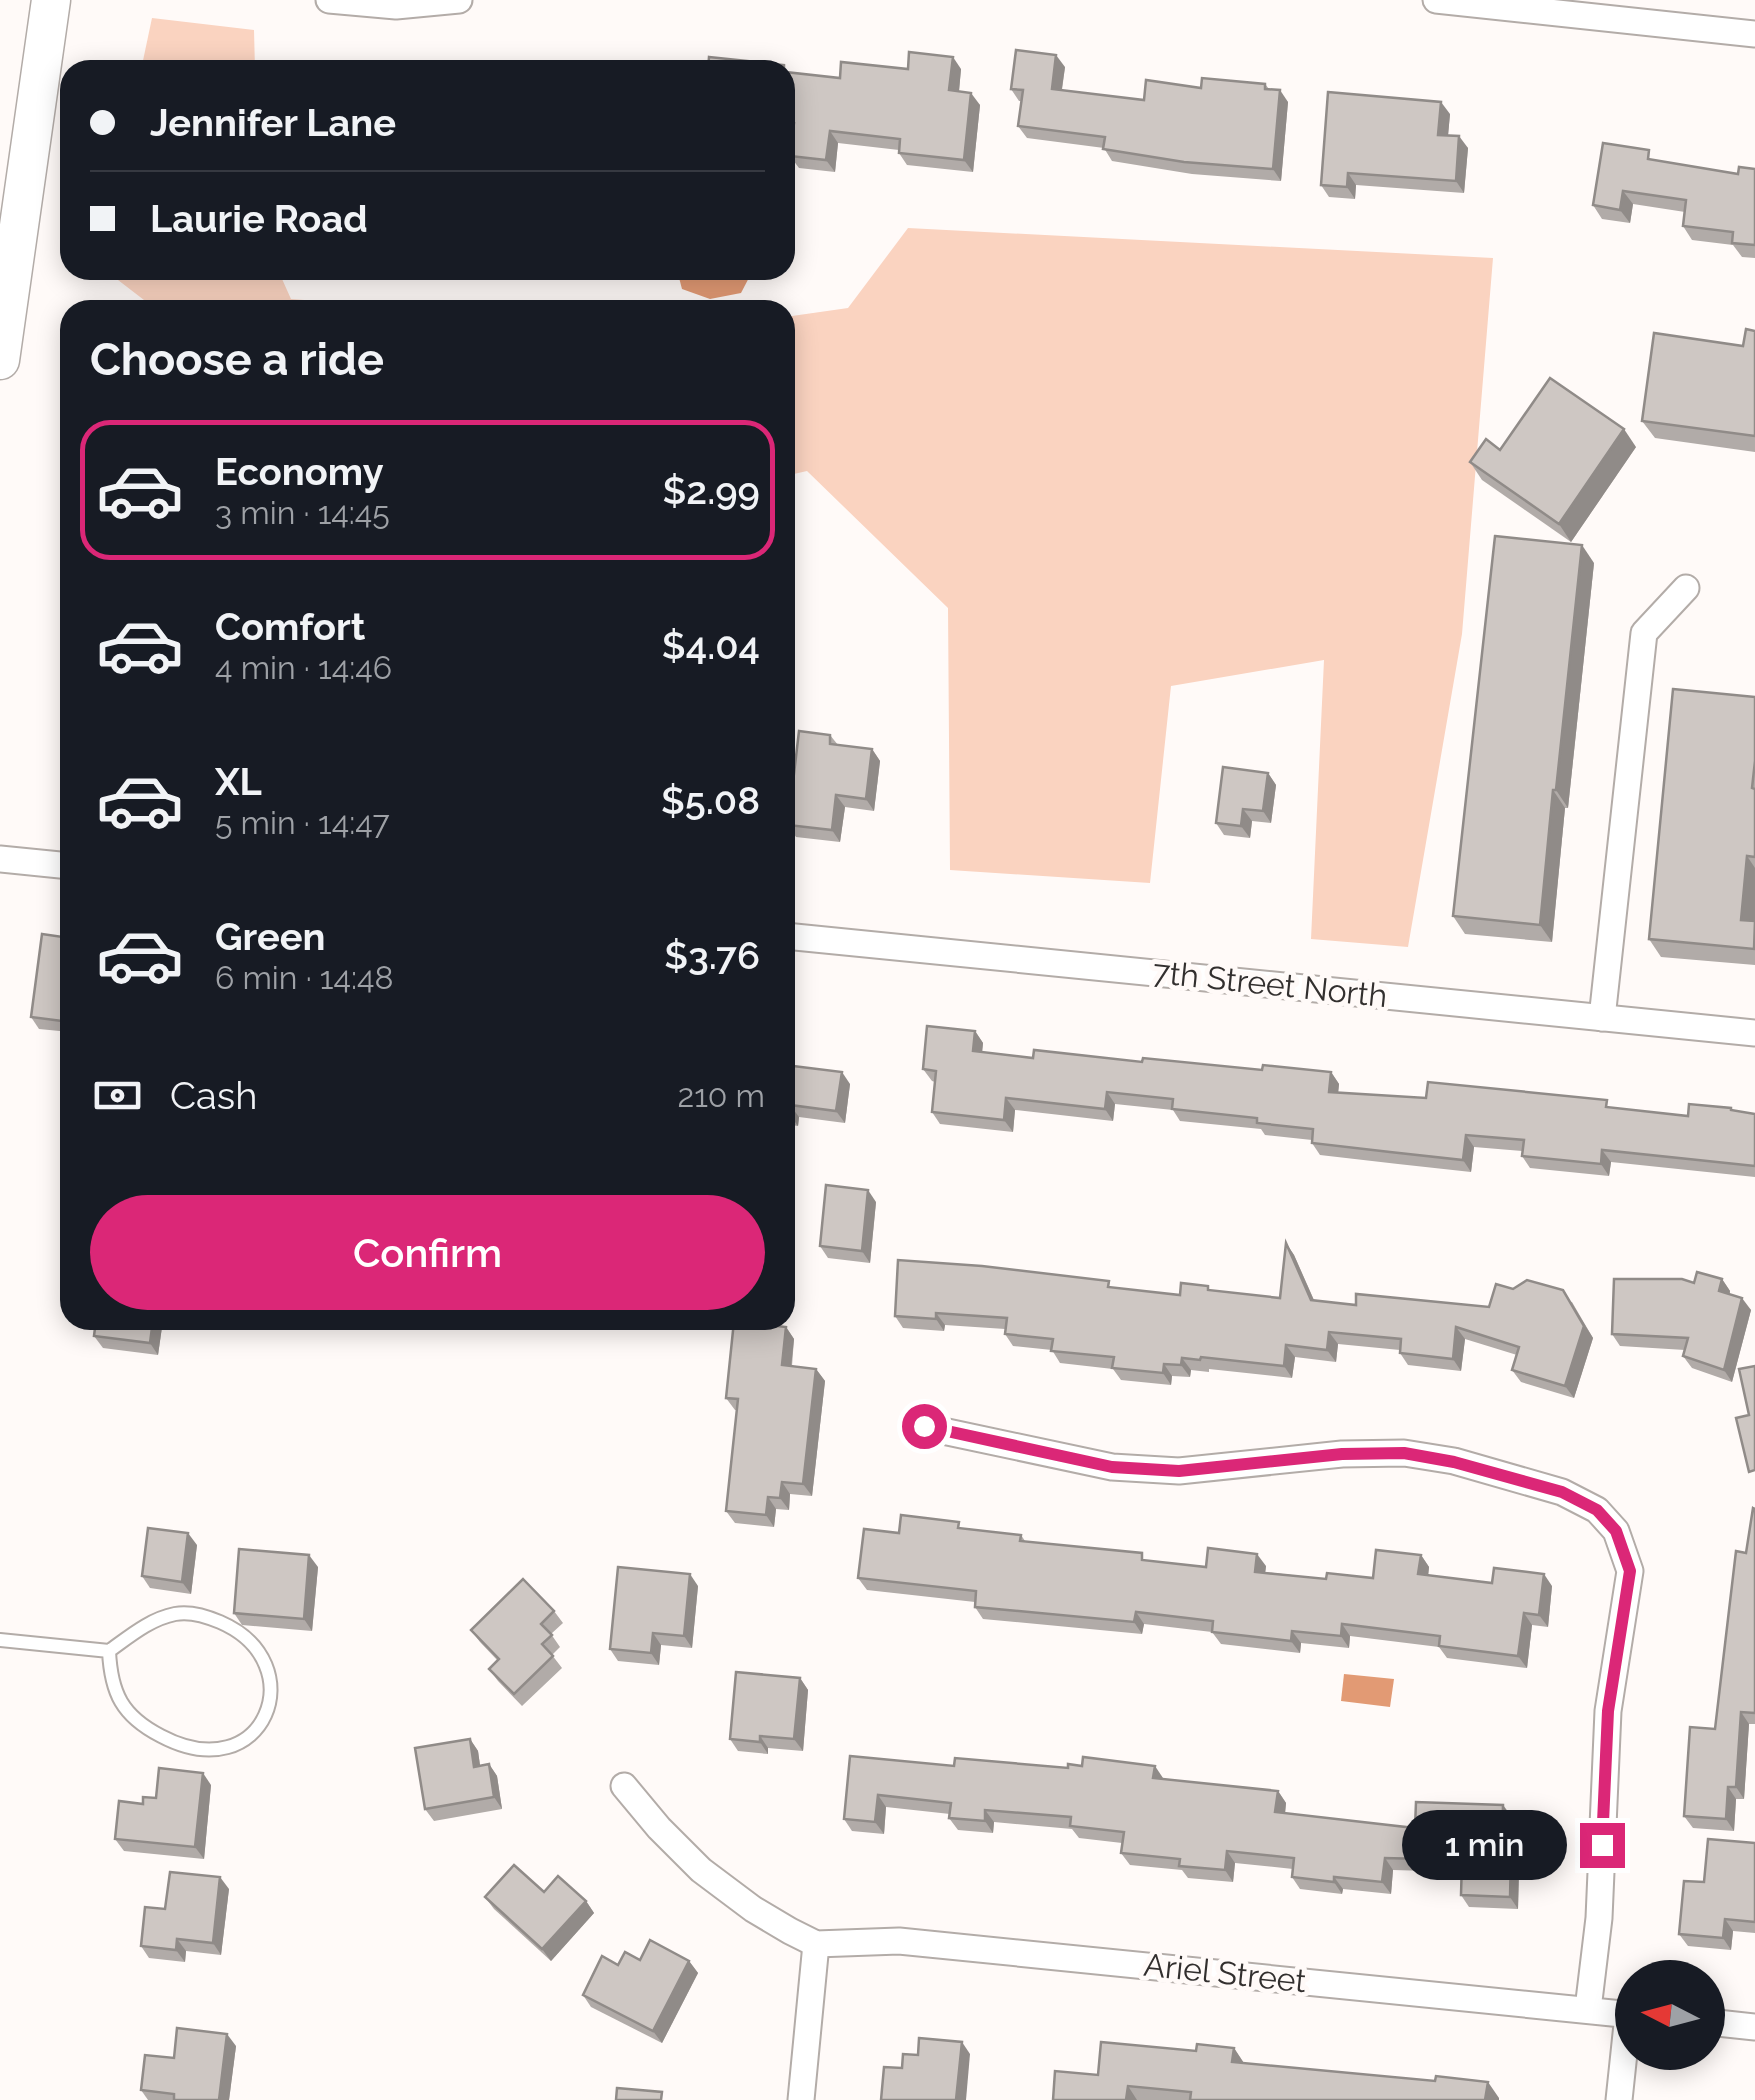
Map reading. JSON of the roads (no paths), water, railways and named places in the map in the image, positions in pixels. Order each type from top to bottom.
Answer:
[{"type":"street","points":[[0,360],[51,0]]},
{"type":"street","points":[[329,0],[396,6],[459,0]]},
{"type":"street","points":[[1436,0],[1755,34]]},
{"type":"street","points":[[1602,1018],[1644,633],[1686,588]]},
{"type":"street","points":[[0,859],[60,865]]},
{"type":"street","name":"7th Street North","points":[[795,937],[1755,1033]]},
{"type":"street","points":[[924,1426],[1112,1467],[1165,1470],[1244,1466],[1342,1454],[1404,1453],[1454,1462],[1574,1496],[1597,1510],[1616,1531],[1630,1571],[1608,1711],[1598,1918],[1588,2009]]},
{"type":"street","points":[[624,1786],[658,1828],[702,1870],[753,1909],[816,1944],[801,2100]]},
{"type":"street","name":"Ariel Street","points":[[816,1944],[899,1941],[1615,2013]]},
{"type":"street","points":[[1725,2024],[1755,2027]]},
{"type":"street","points":[[1619,2100],[1623,2070]]},
{"type":"lane","points":[[0,1640],[109,1651],[148,1623],[178,1613],[204,1615],[236,1628],[260,1657],[270,1681],[270,1711],[259,1730],[238,1744],[211,1749],[179,1746],[154,1733],[120,1704],[110,1681],[109,1651]]}]
